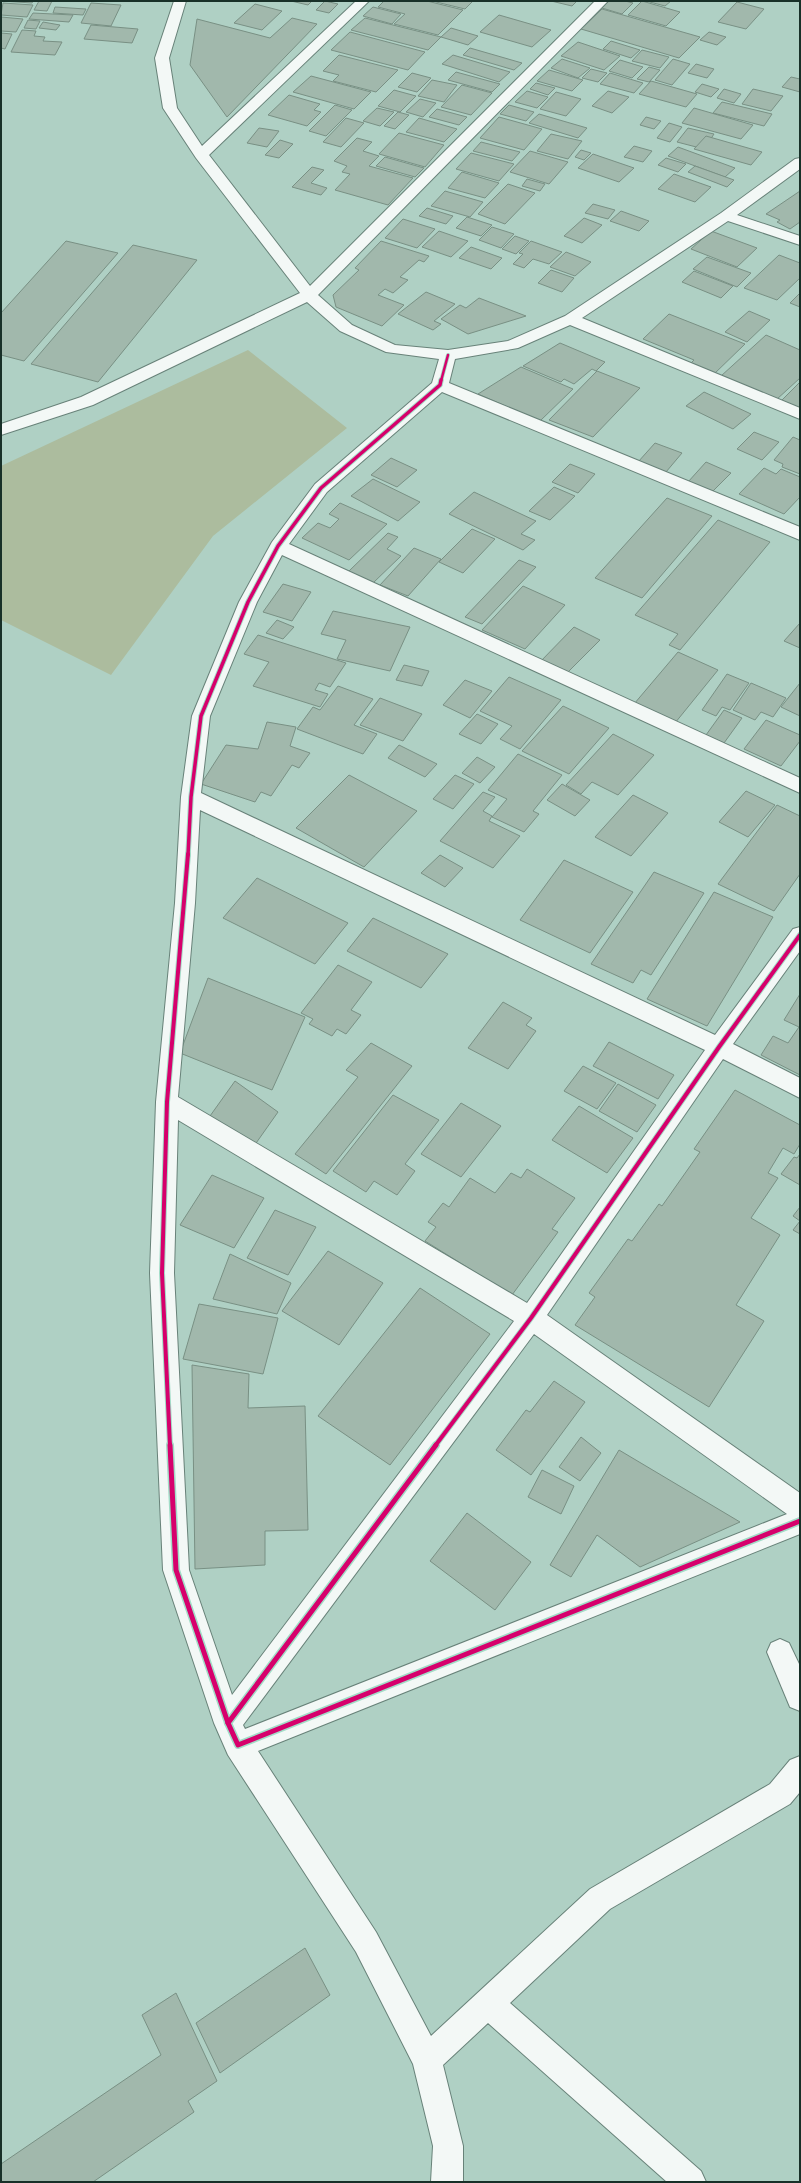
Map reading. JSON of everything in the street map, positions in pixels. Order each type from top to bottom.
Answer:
[{"type":"street","points":[[180,1],[162,58],[170,108],[201,155],[309,295],[346,328],[392,349],[448,355],[512,344],[570,319],[726,216],[800,162]]},
{"type":"street","points":[[201,155],[363,1]]},
{"type":"street","points":[[1,430],[87,401],[309,295],[602,1]]},
{"type":"street","points":[[726,216],[800,241]]},
{"type":"street","points":[[570,319],[800,414]]},
{"type":"street","points":[[447,2182],[448,2146],[427,2060],[366,1942],[233,1734],[176,1570],[162,1273],[167,1102],[185,903],[191,797],[201,716],[248,602],[278,546],[321,488],[440,385],[448,355]]},
{"type":"street","points":[[440,385],[800,534]]},
{"type":"street","points":[[278,546],[800,786]]},
{"type":"street","points":[[191,797],[719,1047],[800,1089]]},
{"type":"street","points":[[233,1734],[531,1318],[719,1047],[800,934]]},
{"type":"street","points":[[167,1102],[531,1318],[800,1508]]},
{"type":"street","points":[[233,1734],[800,1521]]},
{"type":"street","points":[[780,1652],[800,1697]]},
{"type":"street","points":[[427,2060],[489,2004],[600,1899],[780,1794],[800,1770]]},
{"type":"street","points":[[489,2004],[690,2182]]},
{"type":"green space","points":[[248,350],[347,428],[213,536],[111,675],[1,620],[1,466]]},
{"type":"building","points":[[1,1],[33,1],[32,3]]},
{"type":"building","points":[[39,1],[52,1],[47,11],[34,10]]},
{"type":"building","points":[[291,1],[312,1],[308,5]]},
{"type":"building","points":[[325,1],[338,4],[329,13],[316,10]]},
{"type":"building","points":[[384,1],[427,1],[463,10],[438,35],[394,24],[405,14],[378,7]]},
{"type":"building","points":[[432,1],[473,1],[465,9]]},
{"type":"building","points":[[551,1],[577,1],[572,6]]},
{"type":"building","points":[[609,1],[625,1],[633,3],[622,14],[602,8]]},
{"type":"building","points":[[642,1],[680,12],[666,26],[628,15]]},
{"type":"building","points":[[646,1],[671,1],[665,6]]},
{"type":"building","points":[[737,2],[764,9],[746,29],[718,22]]},
{"type":"building","points":[[3,3],[33,5],[27,17],[1,15]]},
{"type":"building","points":[[91,3],[121,5],[111,26],[81,23]]},
{"type":"building","points":[[255,4],[282,11],[262,30],[234,23]]},
{"type":"building","points":[[55,7],[86,9],[83,15],[53,13]]},
{"type":"building","points":[[373,7],[401,14],[392,24],[363,16]]},
{"type":"building","points":[[602,9],[700,37],[679,58],[581,29]]},
{"type":"building","points":[[33,13],[73,15],[69,22],[29,19]]},
{"type":"building","points":[[499,15],[551,30],[532,47],[480,32]]},
{"type":"building","points":[[1,17],[23,19],[16,32],[1,31]]},
{"type":"building","points":[[292,18],[317,24],[227,117],[190,65],[197,19],[270,38]]},
{"type":"building","points":[[365,18],[441,37],[428,50],[351,30]]},
{"type":"building","points":[[28,20],[40,21],[36,29],[24,28]]},
{"type":"building","points":[[43,22],[60,25],[56,30],[39,28]]},
{"type":"building","points":[[91,25],[138,29],[132,43],[84,39]]},
{"type":"building","points":[[451,28],[478,36],[468,45],[441,37]]},
{"type":"building","points":[[22,30],[36,31],[34,36],[45,37],[43,41],[62,42],[55,55],[11,52]]},
{"type":"building","points":[[350,32],[425,52],[408,70],[331,50]]},
{"type":"building","points":[[709,32],[726,37],[717,45],[700,40]]},
{"type":"building","points":[[1,33],[12,34],[5,49],[1,48]]},
{"type":"building","points":[[611,41],[640,50],[631,58],[603,49]]},
{"type":"building","points":[[578,42],[620,56],[604,70],[561,56]]},
{"type":"building","points":[[470,48],[522,63],[514,70],[463,55]]},
{"type":"building","points":[[642,50],[669,57],[660,68],[632,61]]},
{"type":"building","points":[[339,55],[398,70],[376,92],[333,81],[339,75],[323,71]]},
{"type":"building","points":[[453,55],[510,72],[499,82],[442,64]]},
{"type":"building","points":[[562,59],[590,68],[578,78],[551,68]]},
{"type":"building","points":[[673,59],[690,64],[672,85],[655,80]]},
{"type":"building","points":[[620,60],[643,67],[632,78],[609,71]]},
{"type":"building","points":[[696,64],[714,69],[707,78],[688,73]]},
{"type":"building","points":[[649,67],[660,70],[649,82],[637,79]]},
{"type":"building","points":[[591,69],[607,73],[598,82],[582,78]]},
{"type":"building","points":[[549,70],[583,80],[572,91],[537,81]]},
{"type":"building","points":[[456,72],[500,84],[492,92],[448,80]]},
{"type":"building","points":[[412,73],[431,78],[417,92],[398,87]]},
{"type":"building","points":[[610,73],[643,83],[634,93],[600,84]]},
{"type":"building","points":[[311,76],[371,92],[354,109],[293,92]]},
{"type":"building","points":[[791,77],[800,79],[800,92],[782,87]]},
{"type":"building","points":[[432,80],[457,85],[444,102],[418,96]]},
{"type":"building","points":[[651,81],[697,94],[686,107],[639,94]]},
{"type":"building","points":[[536,83],[555,88],[548,95],[530,89]]},
{"type":"building","points":[[702,84],[719,89],[711,97],[695,92]]},
{"type":"building","points":[[462,85],[492,93],[471,115],[441,107]]},
{"type":"building","points":[[724,89],[741,94],[734,103],[717,98]]},
{"type":"building","points":[[753,89],[783,96],[771,111],[742,104]]},
{"type":"building","points":[[394,90],[416,96],[400,112],[378,106]]},
{"type":"building","points":[[527,91],[548,97],[537,108],[515,102]]},
{"type":"building","points":[[608,91],[629,97],[612,113],[592,106]]},
{"type":"building","points":[[556,92],[581,99],[566,116],[540,109]]},
{"type":"building","points":[[289,95],[320,104],[314,110],[321,112],[307,126],[268,115]]},
{"type":"building","points":[[420,99],[436,103],[423,117],[406,112]]},
{"type":"building","points":[[722,102],[772,114],[764,126],[713,113]]},
{"type":"building","points":[[335,105],[352,110],[326,136],[309,131]]},
{"type":"building","points":[[509,105],[534,112],[526,121],[500,114]]},
{"type":"building","points":[[377,108],[394,112],[380,126],[363,121]]},
{"type":"building","points":[[694,108],[753,125],[741,139],[682,123]]},
{"type":"building","points":[[437,109],[467,117],[459,125],[429,117]]},
{"type":"building","points":[[398,112],[409,115],[395,129],[384,126]]},
{"type":"building","points":[[539,114],[587,128],[578,138],[529,123]]},
{"type":"building","points":[[499,117],[542,129],[524,150],[480,138]]},
{"type":"building","points":[[646,117],[661,121],[654,129],[640,125]]},
{"type":"building","points":[[346,118],[364,123],[341,147],[323,142]]},
{"type":"building","points":[[419,118],[457,129],[444,142],[406,132]]},
{"type":"building","points":[[669,123],[682,127],[670,142],[657,138]]},
{"type":"building","points":[[259,128],[279,131],[267,147],[247,143]]},
{"type":"building","points":[[688,128],[714,134],[704,149],[677,142]]},
{"type":"building","points":[[399,133],[444,145],[425,167],[379,154]]},
{"type":"building","points":[[551,134],[582,141],[568,159],[537,151]]},
{"type":"building","points":[[706,136],[762,152],[751,165],[694,149]]},
{"type":"building","points":[[357,138],[372,142],[363,151],[379,156],[369,166],[413,178],[388,205],[335,190],[350,174],[342,172],[347,166],[334,161]]},
{"type":"building","points":[[280,140],[293,144],[279,158],[265,155]]},
{"type":"building","points":[[481,142],[520,152],[512,161],[473,151]]},
{"type":"building","points":[[634,146],[652,151],[643,162],[624,157]]},
{"type":"building","points":[[678,147],[735,168],[725,177],[668,156]]},
{"type":"building","points":[[581,150],[591,153],[584,160],[575,157]]},
{"type":"building","points":[[530,151],[568,162],[549,184],[510,172]]},
{"type":"building","points":[[471,153],[514,164],[499,181],[456,169]]},
{"type":"building","points":[[593,154],[634,168],[619,182],[578,168]]},
{"type":"building","points":[[385,157],[424,168],[415,177],[376,166]]},
{"type":"building","points":[[666,158],[686,164],[678,172],[658,165]]},
{"type":"building","points":[[695,166],[734,180],[727,187],[688,172]]},
{"type":"building","points":[[312,167],[324,170],[311,183],[327,188],[321,195],[292,187]]},
{"type":"building","points":[[462,172],[499,183],[485,198],[448,188]]},
{"type":"building","points":[[674,174],[711,187],[695,202],[658,189]]},
{"type":"building","points":[[527,179],[545,184],[540,191],[522,186]]},
{"type":"building","points":[[508,184],[535,193],[505,224],[478,214]]},
{"type":"building","points":[[445,191],[483,202],[470,217],[431,206]]},
{"type":"building","points":[[800,191],[800,222],[790,229],[777,222],[780,220],[766,214]]},
{"type":"building","points":[[593,204],[615,210],[608,219],[585,213]]},
{"type":"building","points":[[427,208],[453,216],[446,224],[419,216]]},
{"type":"building","points":[[621,211],[649,221],[639,231],[610,221]]},
{"type":"building","points":[[467,217],[492,225],[481,236],[456,228]]},
{"type":"building","points":[[584,218],[602,225],[582,243],[564,236]]},
{"type":"building","points":[[403,219],[435,229],[417,248],[385,238]]},
{"type":"building","points":[[492,227],[514,234],[501,248],[479,240]]},
{"type":"building","points":[[439,231],[468,241],[451,257],[422,247]]},
{"type":"building","points":[[711,231],[757,248],[737,267],[691,249]]},
{"type":"building","points":[[515,236],[529,241],[516,254],[502,249]]},
{"type":"building","points":[[66,241],[118,253],[24,361],[1,355],[1,313]]},
{"type":"building","points":[[381,241],[429,256],[424,262],[419,260],[400,277],[408,280],[393,293],[385,289],[378,295],[404,305],[382,326],[336,307],[333,295],[359,270],[355,268]]},
{"type":"building","points":[[531,241],[562,252],[549,264],[533,259],[524,268],[513,264],[523,254],[519,253]]},
{"type":"building","points":[[133,245],[197,260],[98,382],[31,364]]},
{"type":"building","points":[[471,247],[502,258],[491,269],[459,258]]},
{"type":"building","points":[[566,252],[591,262],[575,276],[550,267]]},
{"type":"building","points":[[779,255],[800,263],[800,278],[777,300],[744,288]]},
{"type":"building","points":[[707,257],[751,273],[737,287],[693,269]]},
{"type":"building","points":[[551,270],[574,278],[562,292],[538,283]]},
{"type":"building","points":[[694,271],[733,286],[721,298],[682,282]]},
{"type":"building","points":[[426,292],[455,304],[434,321],[441,324],[433,330],[398,314]]},
{"type":"building","points":[[800,293],[800,307],[790,303]]},
{"type":"building","points":[[479,298],[526,316],[468,334],[441,319],[460,305],[466,308]]},
{"type":"building","points":[[749,311],[770,320],[747,342],[725,332]]},
{"type":"building","points":[[669,314],[745,344],[713,375],[689,365],[694,360],[643,339]]},
{"type":"building","points":[[766,335],[800,350],[800,378],[776,400],[721,376]]},
{"type":"building","points":[[560,343],[605,362],[596,371],[592,369],[574,384],[564,379],[561,382],[523,366]]},
{"type":"building","points":[[521,367],[573,389],[540,421],[478,394]]},
{"type":"building","points":[[597,371],[640,388],[593,437],[549,420]]},
{"type":"building","points":[[799,383],[800,384],[800,411],[780,402]]},
{"type":"building","points":[[704,392],[751,414],[733,429],[686,406]]},
{"type":"building","points":[[754,432],[779,442],[762,460],[737,449]]},
{"type":"building","points":[[793,437],[800,440],[800,474],[782,467],[783,464],[774,460]]},
{"type":"building","points":[[655,443],[682,453],[666,472],[638,462]]},
{"type":"building","points":[[391,458],[417,470],[397,487],[371,475]]},
{"type":"building","points":[[706,462],[731,473],[712,492],[688,482]]},
{"type":"building","points":[[570,464],[595,474],[578,493],[552,482]]},
{"type":"building","points":[[764,468],[776,474],[781,469],[800,477],[800,497],[784,514],[739,494]]},
{"type":"building","points":[[373,479],[420,502],[398,521],[351,496]]},
{"type":"building","points":[[554,487],[575,496],[550,520],[529,511]]},
{"type":"building","points":[[474,492],[536,521],[521,534],[535,540],[523,550],[449,514]]},
{"type":"building","points":[[667,498],[712,516],[642,598],[595,578]]},
{"type":"building","points":[[340,503],[387,524],[349,560],[302,538],[318,523],[330,528],[339,519],[329,514]]},
{"type":"building","points":[[718,520],[770,542],[680,650],[669,645],[678,634],[635,615]]},
{"type":"building","points":[[472,529],[495,539],[463,573],[439,562]]},
{"type":"building","points":[[388,533],[398,537],[387,549],[401,556],[373,583],[348,572]]},
{"type":"building","points":[[414,548],[441,559],[408,596],[380,585]]},
{"type":"building","points":[[519,560],[536,567],[482,624],[465,617]]},
{"type":"building","points":[[283,584],[311,592],[292,621],[263,612]]},
{"type":"building","points":[[523,586],[565,605],[525,649],[482,630]]},
{"type":"building","points":[[333,611],[410,627],[390,671],[337,659],[346,640],[321,634]]},
{"type":"building","points":[[277,620],[294,627],[283,639],[266,633]]},
{"type":"building","points":[[800,623],[800,648],[784,641]]},
{"type":"building","points":[[574,627],[600,640],[565,675],[540,662]]},
{"type":"building","points":[[258,635],[346,663],[330,687],[319,683],[315,690],[328,694],[320,707],[253,686],[269,662],[244,654]]},
{"type":"building","points":[[678,652],[718,670],[675,723],[634,704]]},
{"type":"building","points":[[404,665],[429,671],[422,686],[396,680]]},
{"type":"building","points":[[727,674],[749,683],[730,710],[722,707],[716,716],[702,710]]},
{"type":"building","points":[[509,677],[561,700],[520,749],[500,739],[512,726],[480,711]]},
{"type":"building","points":[[465,680],[492,691],[470,718],[443,705]]},
{"type":"building","points":[[751,683],[786,698],[773,717],[761,712],[755,720],[733,710]]},
{"type":"building","points":[[800,683],[800,716],[781,707]]},
{"type":"building","points":[[338,686],[373,699],[354,725],[377,734],[363,754],[297,729],[313,707],[320,710]]},
{"type":"building","points":[[380,698],[422,714],[403,741],[360,725]]},
{"type":"building","points":[[563,706],[609,728],[569,774],[522,751]]},
{"type":"building","points":[[724,710],[742,718],[724,743],[706,735]]},
{"type":"building","points":[[477,714],[498,724],[481,744],[459,734]]},
{"type":"building","points":[[766,720],[800,735],[800,741],[781,766],[744,749]]},
{"type":"building","points":[[267,722],[296,727],[290,746],[310,753],[299,768],[292,765],[271,796],[261,792],[255,802],[201,784],[226,745],[258,749]]},
{"type":"building","points":[[613,734],[654,755],[618,795],[592,782],[581,794],[566,785]]},
{"type":"building","points":[[399,745],[437,764],[425,777],[388,758]]},
{"type":"building","points":[[518,754],[562,775],[533,811],[539,814],[524,832],[492,817],[507,799],[488,790]]},
{"type":"building","points":[[477,757],[495,767],[480,783],[462,773]]},
{"type":"building","points":[[349,775],[417,811],[364,867],[296,828]]},
{"type":"building","points":[[455,775],[474,784],[453,809],[433,799]]},
{"type":"building","points":[[562,784],[590,800],[575,816],[547,800]]},
{"type":"building","points":[[746,791],[775,805],[748,837],[719,822]]},
{"type":"building","points":[[483,792],[495,797],[483,811],[492,816],[489,821],[520,836],[493,868],[440,841]]},
{"type":"building","points":[[633,795],[668,813],[631,856],[595,837]]},
{"type":"building","points":[[777,805],[800,816],[800,874],[774,911],[718,884]]},
{"type":"building","points":[[440,855],[463,868],[445,887],[421,873]]},
{"type":"building","points":[[564,860],[633,892],[590,953],[520,920]]},
{"type":"building","points":[[654,872],[704,893],[651,975],[641,970],[633,983],[591,964]]},
{"type":"building","points":[[257,878],[348,923],[315,964],[223,918]]},
{"type":"building","points":[[714,892],[773,917],[707,1026],[647,999]]},
{"type":"building","points":[[373,918],[448,954],[421,988],[347,951]]},
{"type":"building","points":[[338,965],[372,982],[351,1010],[361,1015],[346,1034],[337,1029],[332,1036],[309,1024],[313,1019],[301,1013]]},
{"type":"building","points":[[208,978],[305,1017],[272,1090],[180,1053]]},
{"type":"building","points":[[800,994],[800,1075],[761,1055],[773,1036],[788,1043],[799,1027],[784,1020]]},
{"type":"building","points":[[503,1002],[532,1018],[526,1025],[536,1031],[508,1069],[468,1048]]},
{"type":"building","points":[[609,1042],[674,1075],[658,1099],[593,1066]]},
{"type":"building","points":[[371,1043],[412,1066],[326,1174],[295,1154],[358,1077],[346,1070]]},
{"type":"building","points":[[583,1066],[616,1083],[597,1109],[564,1091]]},
{"type":"building","points":[[235,1081],[278,1112],[254,1146],[210,1116]]},
{"type":"building","points":[[618,1084],[656,1105],[637,1132],[599,1111]]},
{"type":"building","points":[[735,1090],[800,1125],[800,1144],[794,1154],[783,1148],[768,1173],[778,1178],[751,1218],[780,1235],[736,1305],[764,1321],[709,1407],[575,1325],[595,1297],[589,1293],[628,1239],[632,1241],[659,1204],[662,1206],[700,1152],[694,1149]]},
{"type":"building","points":[[393,1095],[439,1120],[405,1164],[415,1171],[397,1195],[374,1181],[366,1192],[333,1171]]},
{"type":"building","points":[[461,1103],[501,1126],[461,1177],[421,1154]]},
{"type":"building","points":[[579,1106],[633,1138],[607,1173],[552,1140]]},
{"type":"building","points":[[800,1154],[800,1185],[781,1174],[794,1157],[797,1158]]},
{"type":"building","points":[[527,1169],[575,1198],[552,1229],[558,1232],[512,1295],[425,1241],[436,1227],[428,1222],[443,1203],[449,1207],[470,1178],[495,1193],[511,1173],[521,1178]]},
{"type":"building","points":[[212,1175],[264,1198],[234,1248],[180,1225]]},
{"type":"building","points":[[800,1207],[800,1221],[793,1216]]},
{"type":"building","points":[[275,1210],[316,1227],[288,1275],[247,1258]]},
{"type":"building","points":[[800,1221],[800,1234],[793,1230]]},
{"type":"building","points":[[328,1251],[383,1283],[339,1345],[282,1311]]},
{"type":"building","points":[[230,1254],[291,1283],[277,1314],[213,1299]]},
{"type":"building","points":[[420,1288],[490,1334],[390,1465],[318,1416]]},
{"type":"building","points":[[199,1304],[278,1318],[263,1374],[183,1359]]},
{"type":"building","points":[[192,1365],[249,1374],[248,1408],[305,1406],[308,1530],[265,1531],[265,1565],[195,1569]]},
{"type":"building","points":[[554,1381],[585,1402],[531,1475],[496,1450],[526,1410],[530,1412]]},
{"type":"building","points":[[581,1437],[601,1453],[580,1481],[559,1467]]},
{"type":"building","points":[[619,1450],[740,1522],[640,1567],[597,1535],[571,1577],[550,1565]]},
{"type":"building","points":[[542,1470],[574,1486],[561,1514],[528,1497]]},
{"type":"building","points":[[467,1513],[531,1562],[495,1610],[430,1561]]},
{"type":"building","points":[[305,1948],[330,1995],[220,2073],[196,2023]]},
{"type":"building","points":[[176,1993],[217,2081],[188,2101],[194,2112],[93,2182],[1,2182],[1,2164],[161,2055],[142,2015]]},
{"type":"cycle path","points":[[448,355],[440,385],[321,488],[278,546],[248,602],[201,716],[191,797],[185,903],[167,1102],[162,1273],[176,1570],[228,1723],[238,1745],[800,1521]]},
{"type":"cycle path","points":[[228,1723],[531,1318],[719,1047],[800,935]]}]
